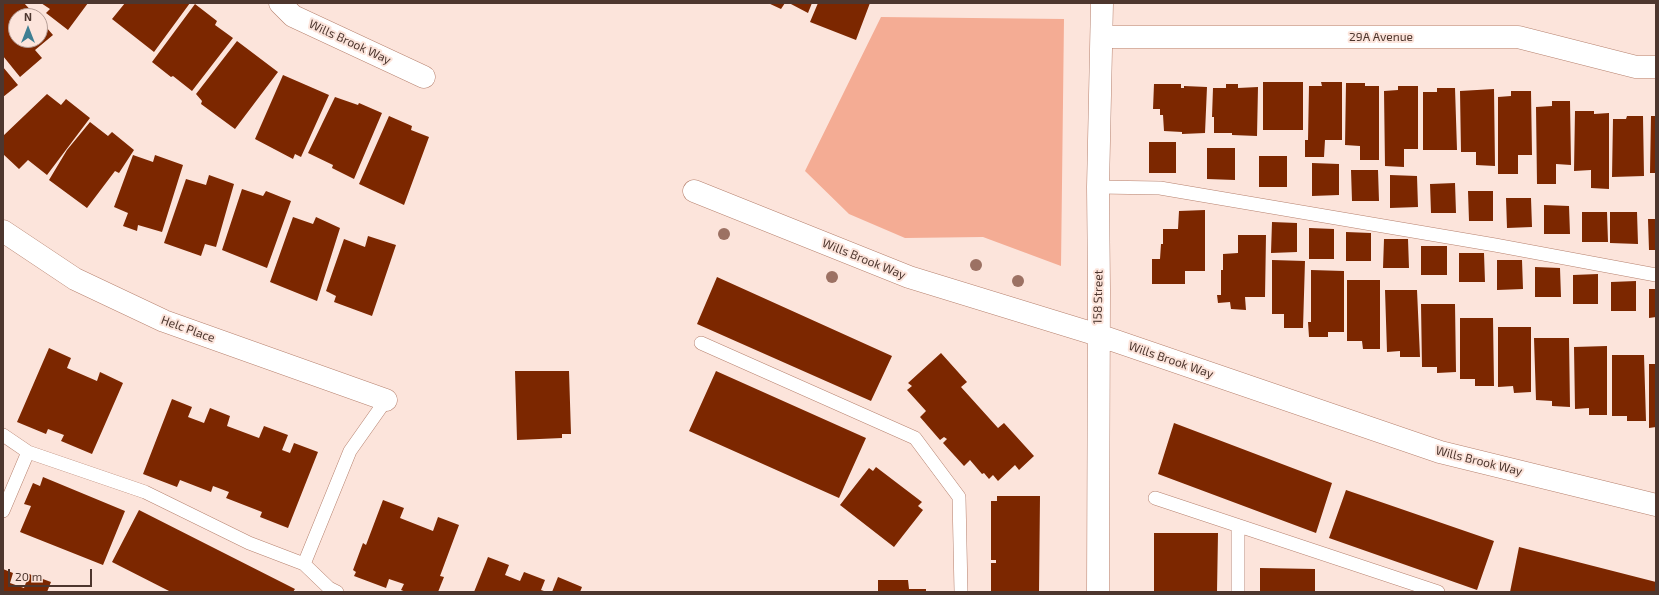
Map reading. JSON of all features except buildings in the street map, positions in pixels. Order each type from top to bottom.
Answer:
[{"type":"street","name":"Wills Brook Way","points":[[280,3],[293,16],[424,77]]},
{"type":"street","name":"158 Street","points":[[1098,592],[1098,187],[1102,3]]},
{"type":"street","name":"29A Avenue","points":[[1102,37],[1518,37],[1636,67],[1656,67]]},
{"type":"street","name":"Wills Brook Way","points":[[694,191],[909,277],[1098,335],[1440,452],[1656,505]]},
{"type":"street","name":"Helc Place","points":[[3,231],[75,279],[164,321],[386,400]]},
{"type":"lane","points":[[1098,187],[1160,188],[1495,245],[1656,275]]},
{"type":"lane","points":[[701,343],[915,438],[959,497],[961,592]]},
{"type":"lane","points":[[304,564],[350,451],[386,400]]},
{"type":"lane","points":[[3,435],[28,452],[145,492],[249,543],[304,564],[329,588],[336,592]]},
{"type":"lane","points":[[3,511],[28,452]]},
{"type":"lane","points":[[1155,498],[1438,592]]},
{"type":"lane","points":[[1238,526],[1238,592]]},
{"type":"shaded area","points":[[881,17],[1064,19],[1061,266],[983,237],[905,238],[849,214],[805,171]]}]
